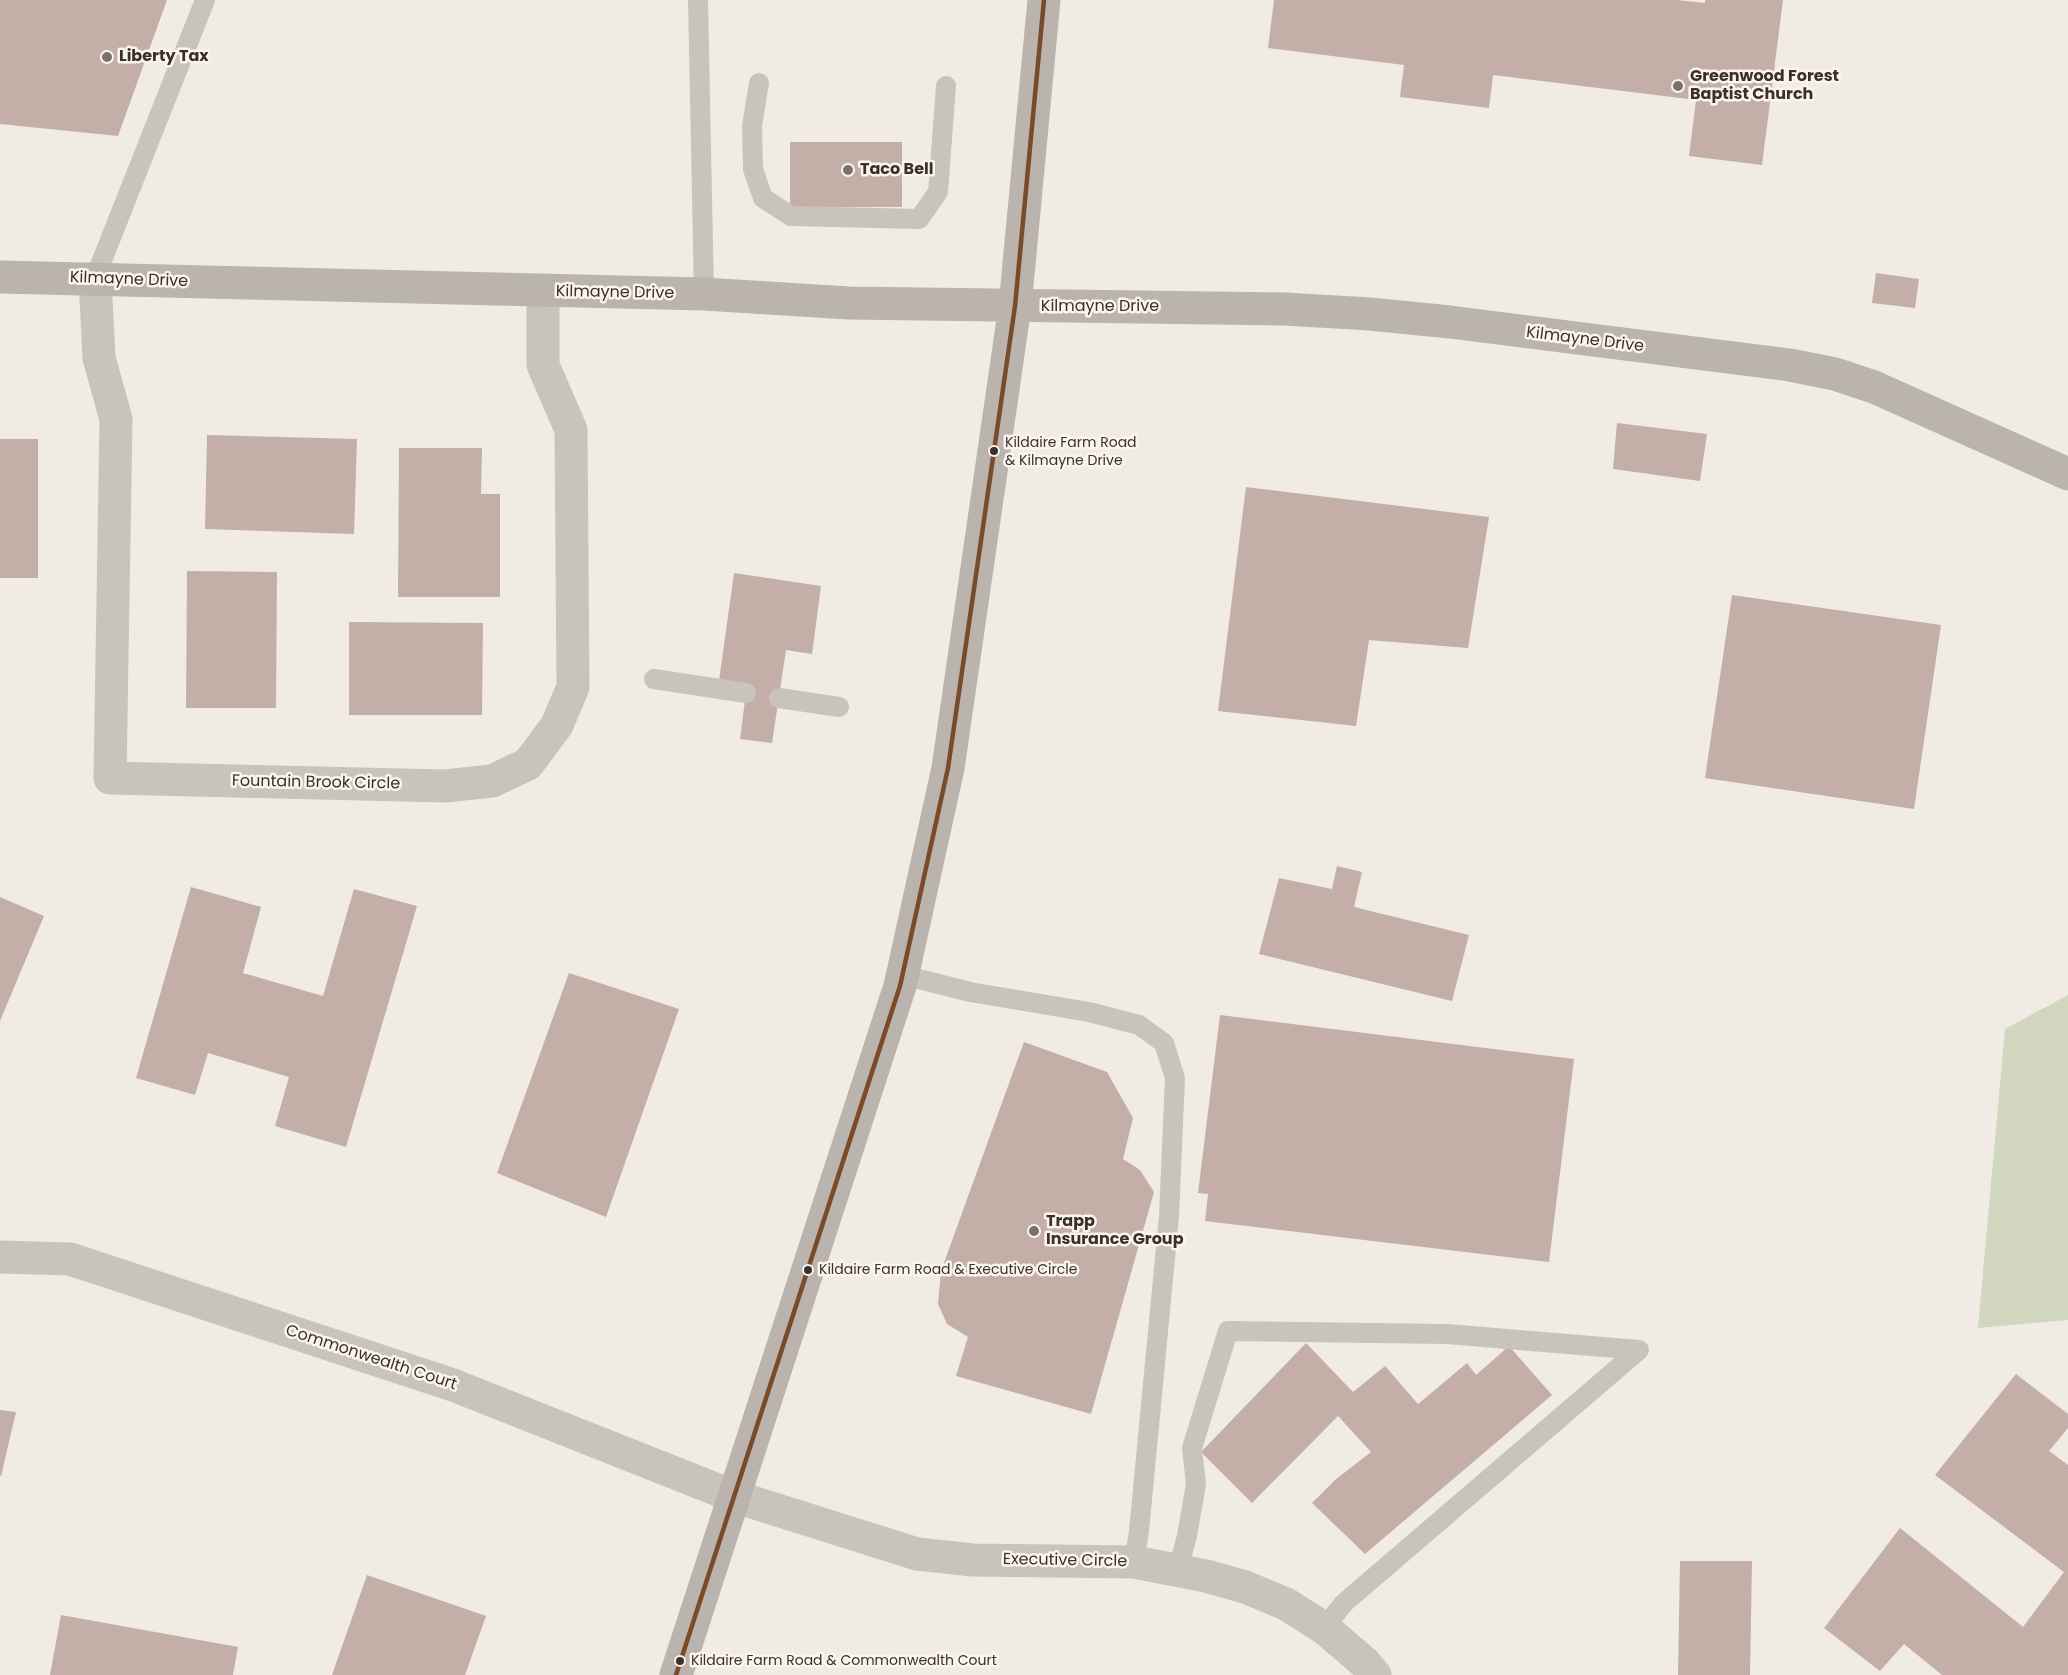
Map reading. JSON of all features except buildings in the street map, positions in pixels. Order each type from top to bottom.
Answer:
[{"type":"street","points":[[676,1675],[903,975],[948,768],[1015,306],[1044,0]]},
{"type":"street","name":"Kilmayne Drive","points":[[0,278],[95,278],[704,294],[849,303],[1285,309],[1370,314],[1791,365],[1835,374],[1874,387],[2068,474]]},
{"type":"street","name":"Fountain Brook Circle","points":[[95,278],[99,357],[116,419],[110,778],[445,786],[492,781],[528,764],[557,725],[573,687],[571,430],[543,365],[543,291]]},
{"type":"street","name":"Commonwealth Court","points":[[0,1257],[70,1259],[453,1385],[733,1496]]},
{"type":"street","name":"Executive Circle","points":[[733,1496],[917,1554],[973,1560],[1134,1562],[1178,1570],[1245,1587],[1286,1604],[1324,1628],[1365,1663],[1375,1675]]},
{"type":"lane","points":[[95,278],[205,0]]},
{"type":"lane","points":[[698,0],[704,294]]},
{"type":"lane","points":[[759,83],[752,126],[753,168],[763,198],[791,216],[919,219],[938,192],[946,86]]},
{"type":"lane","points":[[654,679],[746,693]]},
{"type":"lane","points":[[779,698],[839,707]]},
{"type":"lane","points":[[903,975],[970,992],[1089,1012],[1138,1024],[1164,1043],[1175,1078],[1169,1216],[1139,1531],[1134,1562]]},
{"type":"lane","points":[[1178,1570],[1187,1536],[1196,1484],[1192,1448],[1228,1331],[1447,1334],[1639,1350],[1344,1603],[1324,1628]]},
{"type":"green space","points":[[2068,995],[2068,1320],[1978,1328],[2005,1029]]},
{"type":"transit line","points":[[676,1675],[900,986],[948,768],[1015,306],[1044,0]]},
{"type":"place","name":"Liberty Tax","points":[[107,57]]},
{"type":"place","name":"Greenwood Forest Baptist Church","points":[[1678,86]]},
{"type":"place","name":"Taco Bell","points":[[848,170]]},
{"type":"place","name":"Kildaire Farm Road & Kilmayne Drive","points":[[994,451]]},
{"type":"place","name":"Trapp Insurance Group","points":[[1034,1231]]},
{"type":"place","name":"Kildaire Farm Road & Executive Circle","points":[[808,1270]]},
{"type":"place","name":"Kildaire Farm Road & Commonwealth Court","points":[[680,1661]]}]
